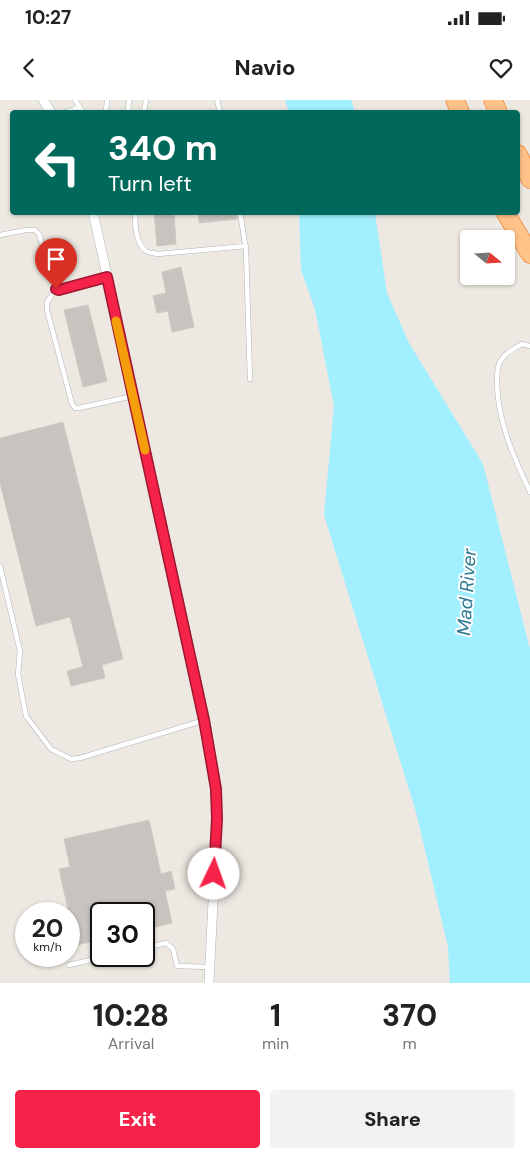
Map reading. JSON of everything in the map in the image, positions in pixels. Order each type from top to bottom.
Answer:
[{"type":"highway","points":[[520,158],[530,179]]},
{"type":"highway","points":[[507,215],[530,254]]},
{"type":"street","points":[[94,215],[214,772],[217,819],[209,983]]},
{"type":"lane","points":[[72,110],[79,108],[74,100]]},
{"type":"lane","points":[[135,215],[134,221],[140,246],[147,252],[158,254],[246,246]]},
{"type":"lane","points":[[241,215],[246,246],[250,380]]},
{"type":"lane","points":[[0,235],[35,230],[39,234],[56,289]]},
{"type":"lane","points":[[56,289],[59,290],[107,277]]},
{"type":"lane","points":[[56,289],[47,302],[47,310],[72,404],[75,408],[79,408],[133,396]]},
{"type":"lane","points":[[530,346],[522,344],[510,351],[504,357],[497,372],[498,399],[506,435],[513,456],[530,492]]},
{"type":"lane","points":[[0,566],[20,651],[18,674],[26,716],[51,749],[71,758],[80,758],[204,720]]},
{"type":"lane","points":[[155,946],[166,944],[173,949],[177,966],[210,967]]},
{"type":"water","points":[[285,100],[351,100],[354,110],[288,110]]},
{"type":"water","name":"Mad River","points":[[299,215],[375,215],[387,293],[409,343],[483,464],[530,649],[530,983],[450,983],[448,947],[416,812],[324,515],[334,406],[315,309],[301,270]]},
{"type":"building","points":[[154,215],[174,215],[176,244],[157,246]]},
{"type":"building","points":[[198,215],[236,215],[237,219],[199,223]]},
{"type":"building","points":[[181,267],[194,327],[172,332],[168,311],[157,313],[153,296],[166,293],[162,272]]},
{"type":"building","points":[[88,305],[107,381],[83,387],[64,310]]},
{"type":"building","points":[[63,422],[123,659],[102,665],[105,678],[71,686],[67,671],[83,667],[70,617],[36,626],[0,483],[0,438]]},
{"type":"building","points":[[149,820],[161,874],[171,871],[175,889],[165,891],[172,923],[155,927],[155,902],[90,902],[90,942],[80,944],[80,902],[66,902],[59,869],[70,867],[64,839]]},
{"type":"slow traffic","points":[[116,321],[145,450]]},
{"type":"route","points":[[56,289],[59,290],[107,277],[214,772],[217,819],[214,874]]}]
